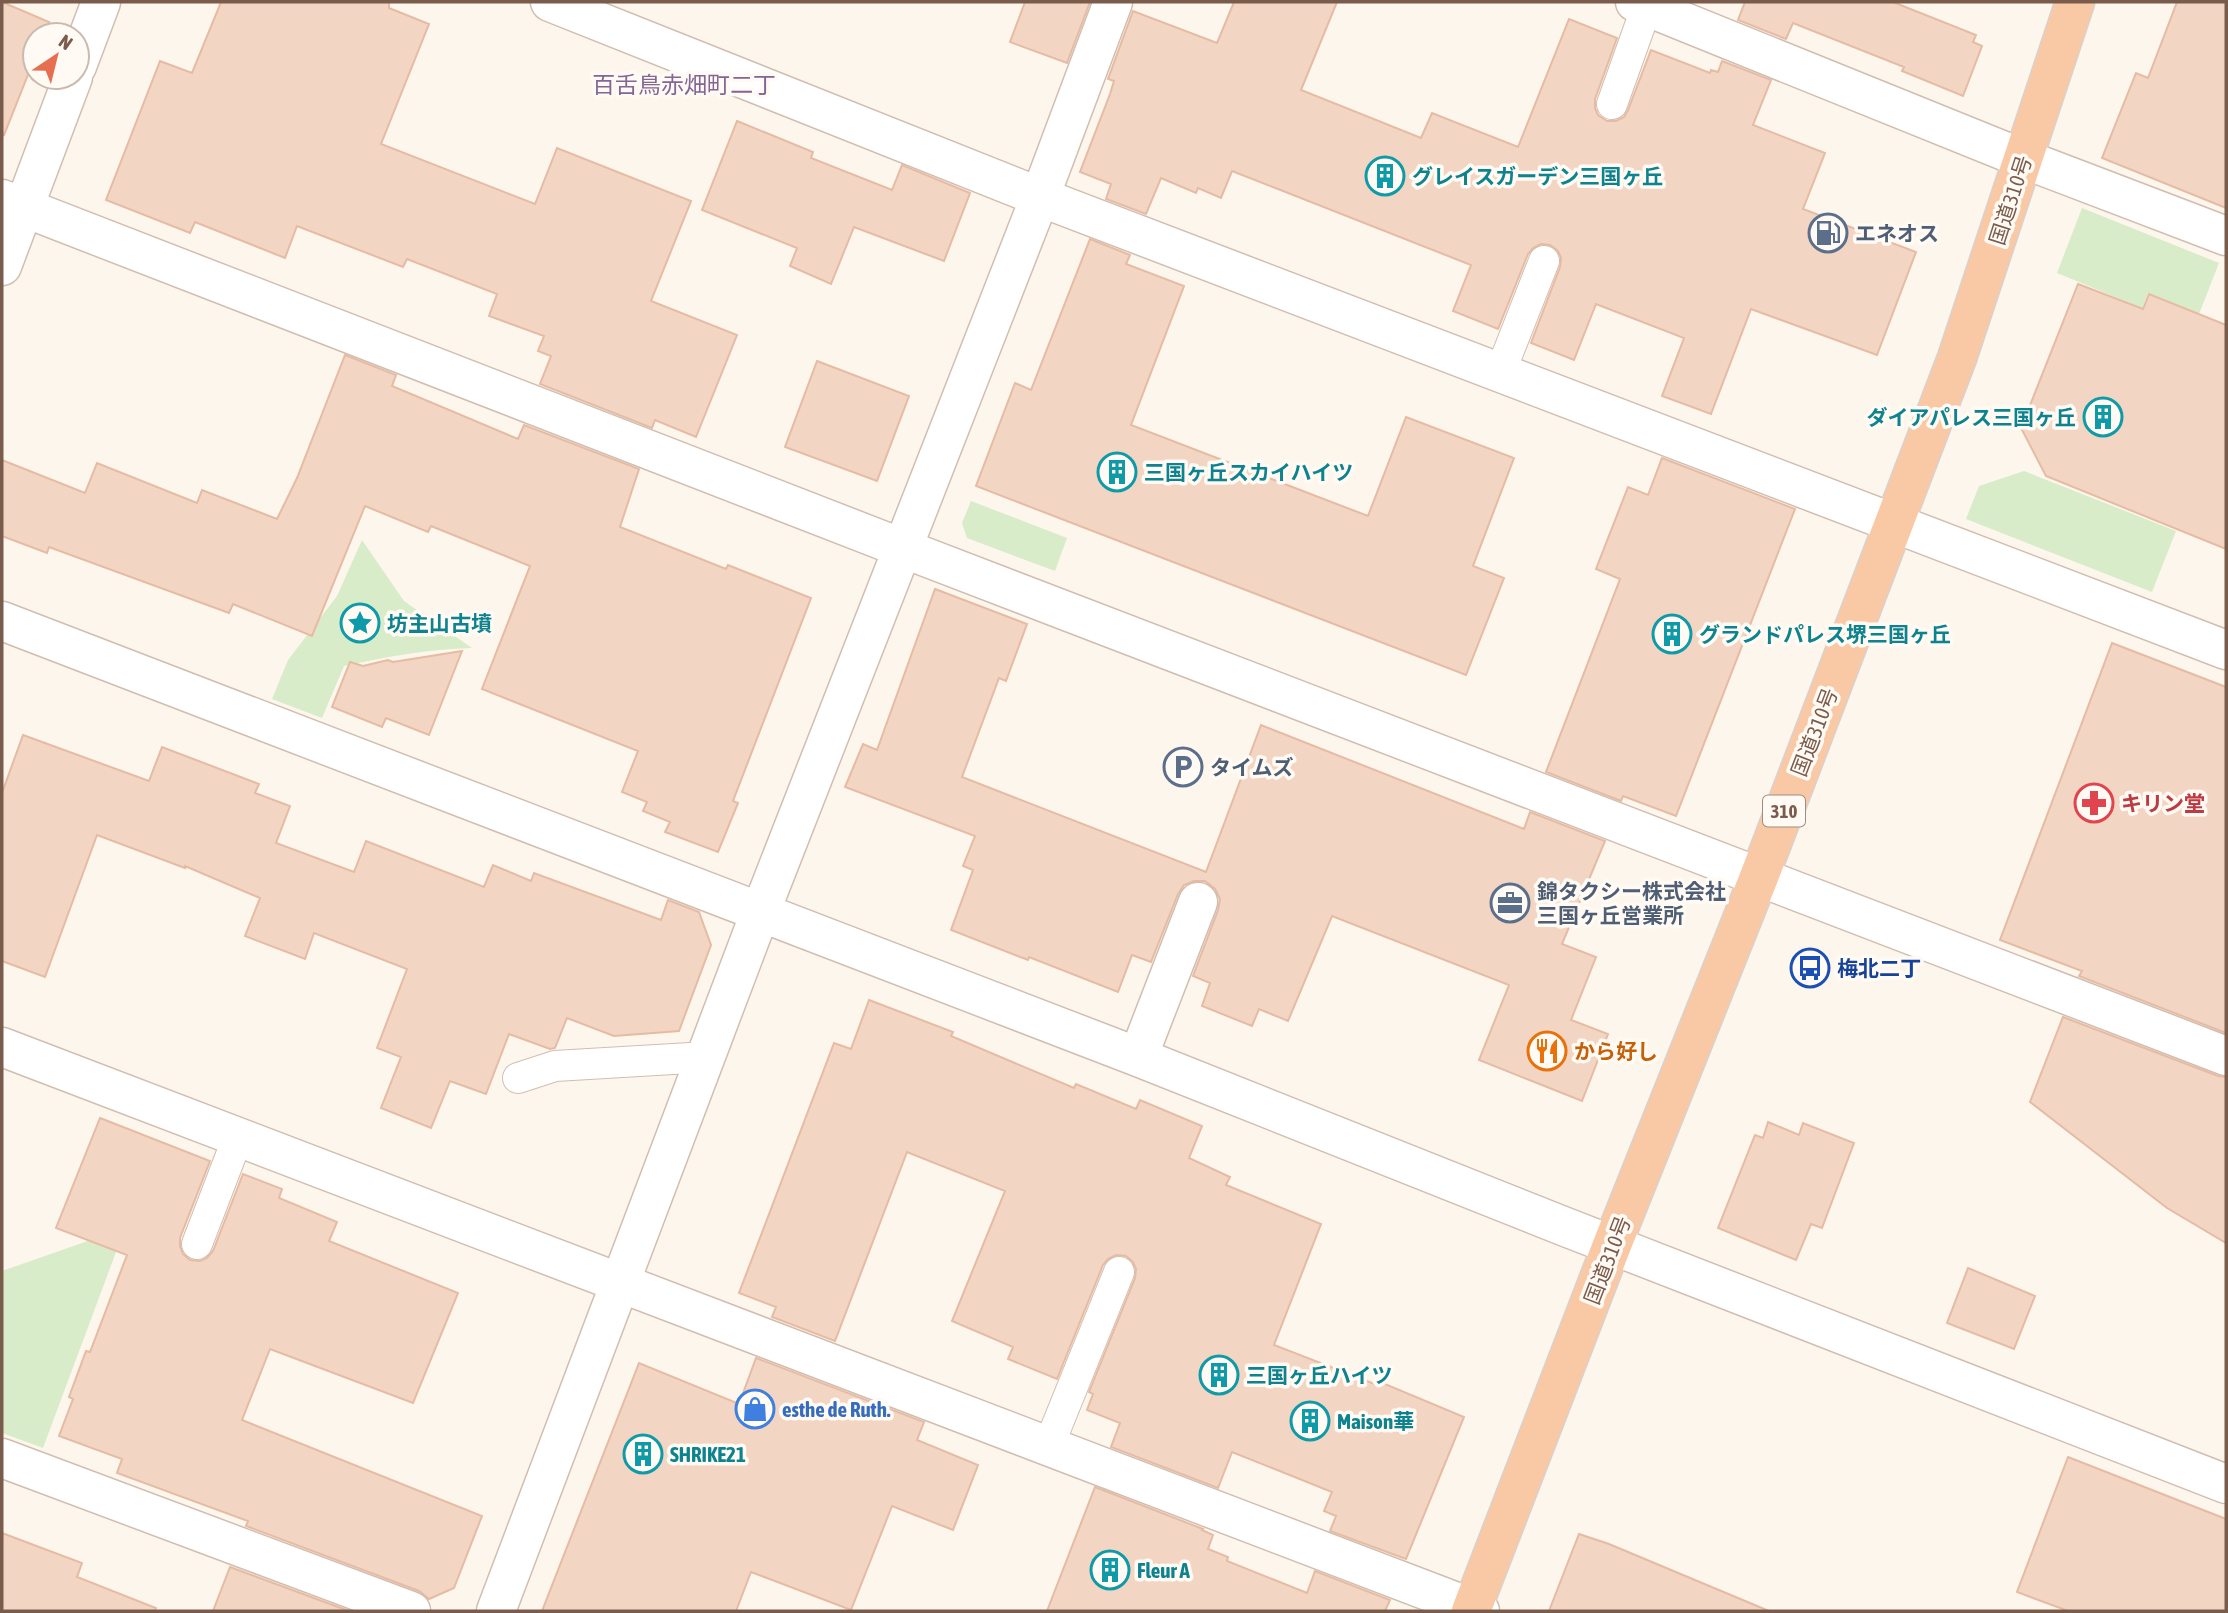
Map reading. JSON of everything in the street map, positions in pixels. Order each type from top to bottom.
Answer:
[{"type":"highway","name":"国道310号","points":[[1475,1610],[1612,1245],[1759,877],[1957,358],[2075,2]]},
{"type":"street","points":[[91,29],[101,2]]},
{"type":"street","points":[[550,2],[1040,197],[2226,650]]},
{"type":"street","points":[[496,1611],[760,914],[1040,197],[1113,2]]},
{"type":"street","points":[[1641,4],[2024,159],[2226,236]]},
{"type":"street","points":[[2,266],[13,204],[66,91]]},
{"type":"street","points":[[13,204],[2226,1056]]},
{"type":"street","points":[[2,621],[1138,1057],[2226,1484]]},
{"type":"street","points":[[1138,1057],[1198,902]]},
{"type":"street","points":[[2,1047],[1475,1610]]},
{"type":"street","points":[[2,1458],[411,1611]]},
{"type":"lane","points":[[1612,104],[1641,4]]},
{"type":"lane","points":[[1500,373],[1544,261]]},
{"type":"lane","points":[[518,1079],[555,1066],[707,1057]]},
{"type":"lane","points":[[197,1244],[238,1137]]},
{"type":"lane","points":[[1049,1445],[1118,1272]]},
{"type":"green space","points":[[2082,208],[2219,263],[2199,314],[2148,293],[2142,308],[2057,273]]},
{"type":"green space","points":[[2024,471],[2176,531],[2152,592],[1966,519],[1979,486]]},
{"type":"green space","points":[[971,501],[1067,538],[1055,571],[967,538],[962,523]]},
{"type":"green space","points":[[362,540],[404,601],[472,648],[408,654],[344,666],[322,718],[272,699],[288,660],[337,596]]},
{"type":"green space","points":[[125,1228],[43,1448],[2,1433],[2,1271]]},
{"type":"building","points":[[2,2],[47,21],[21,21],[21,91],[4,135]]},
{"type":"building","points":[[221,2],[389,2],[389,8],[429,24],[381,144],[535,204],[557,148],[691,201],[651,301],[737,335],[696,437],[655,420],[652,428],[540,384],[551,356],[538,351],[544,336],[489,316],[497,294],[407,259],[403,267],[297,226],[285,258],[195,222],[190,233],[106,200],[160,61],[192,73]]},
{"type":"building","points":[[1025,2],[1090,2],[1067,63],[1010,42]]},
{"type":"building","points":[[1234,2],[1337,2],[1301,90],[1421,138],[1432,113],[1518,147],[1569,19],[1617,38],[1595,99],[1598,115],[1607,121],[1624,117],[1651,50],[1710,73],[1711,70],[1718,72],[1722,61],[1771,80],[1753,125],[1825,153],[1803,209],[1916,252],[1877,355],[1751,309],[1711,414],[1662,396],[1684,338],[1596,304],[1574,360],[1531,343],[1560,267],[1561,258],[1558,251],[1550,245],[1541,244],[1528,254],[1498,329],[1453,311],[1471,265],[1232,171],[1221,198],[1198,188],[1196,193],[1161,178],[1146,214],[1106,199],[1111,184],[1080,172],[1110,94],[1114,81],[1108,79],[1133,11],[1217,43]]},
{"type":"building","points":[[1745,2],[1893,2],[1976,35],[1973,42],[1982,46],[1963,96],[1902,71],[1904,67],[1793,23],[1786,39],[1738,20]]},
{"type":"building","points":[[2177,2],[2226,2],[2226,208],[2102,158],[2136,73],[2148,78]]},
{"type":"building","points":[[737,121],[813,152],[811,158],[892,190],[902,165],[970,193],[944,261],[854,227],[831,284],[790,266],[797,248],[702,210]]},
{"type":"building","name":"三国ヶ丘スカイハイツ","points":[[1090,239],[1130,255],[1126,264],[1184,286],[1131,425],[1368,516],[1406,417],[1514,458],[1473,566],[1504,578],[1466,675],[976,486],[1015,383],[1031,390]]},
{"type":"building","name":"ダイアパレス三国ヶ丘","points":[[2078,284],[2143,309],[2149,294],[2226,325],[2226,549],[2046,476],[2021,428]]},
{"type":"building","points":[[345,355],[396,375],[392,386],[518,439],[524,425],[639,469],[620,527],[726,569],[728,565],[811,598],[733,801],[738,803],[718,852],[665,832],[670,822],[643,811],[647,802],[622,792],[638,751],[482,689],[530,566],[431,526],[428,532],[365,506],[312,636],[233,604],[229,613],[49,547],[47,553],[2,536],[2,460],[85,493],[97,463],[197,503],[202,490],[277,519],[297,478]]},
{"type":"building","points":[[817,361],[909,396],[877,481],[785,447]]},
{"type":"building","name":"グランドパレス堺三国ヶ丘","points":[[1662,458],[1795,509],[1676,816],[1623,796],[1621,801],[1546,772],[1620,579],[1596,569],[1628,487],[1648,495]]},
{"type":"building","points":[[935,589],[1027,624],[1006,681],[999,678],[962,777],[1206,872],[1261,725],[1524,829],[1530,812],[1605,841],[1562,944],[1596,957],[1571,1020],[1608,1034],[1582,1101],[1479,1060],[1509,985],[1332,916],[1288,1021],[1259,1009],[1252,1026],[1202,1006],[1210,983],[1193,976],[1220,899],[1215,889],[1205,881],[1184,885],[1151,962],[1132,955],[1118,992],[951,930],[973,870],[963,866],[975,836],[845,787],[863,744],[877,750]]},
{"type":"building","points":[[2112,643],[2226,687],[2226,1033],[2079,976],[2082,971],[2000,940]]},
{"type":"building","points":[[462,651],[429,735],[386,718],[382,727],[332,707],[350,662],[363,666],[388,660],[393,662]]},
{"type":"building","points":[[23,735],[149,781],[162,747],[259,784],[255,793],[290,806],[276,843],[354,872],[366,841],[484,887],[493,865],[531,881],[534,873],[661,920],[668,900],[699,912],[711,945],[679,1031],[614,1036],[567,1018],[555,1048],[550,1049],[509,1034],[486,1094],[450,1081],[431,1128],[381,1108],[401,1057],[377,1048],[407,969],[314,933],[305,959],[245,936],[260,898],[185,866],[97,835],[45,977],[2,961],[2,793]]},
{"type":"building","points":[[869,1000],[953,1032],[951,1036],[1074,1088],[1076,1084],[1136,1109],[1140,1100],[1202,1126],[1189,1158],[1230,1177],[1226,1185],[1321,1224],[1274,1345],[1377,1385],[1378,1381],[1464,1417],[1406,1559],[1330,1531],[1336,1516],[1324,1511],[1332,1492],[1232,1452],[1218,1488],[1111,1447],[1120,1423],[1087,1410],[1093,1394],[1089,1392],[1135,1278],[1136,1269],[1126,1256],[1116,1255],[1103,1265],[1057,1379],[1008,1359],[1013,1347],[952,1321],[1005,1191],[907,1152],[835,1341],[772,1317],[776,1307],[739,1293],[834,1043],[851,1049]]},
{"type":"building","points":[[2063,1017],[2226,1077],[2226,1243],[2167,1208],[2030,1102]]},
{"type":"building","points":[[100,1118],[210,1161],[180,1238],[183,1254],[190,1260],[200,1261],[213,1251],[243,1174],[282,1189],[279,1198],[337,1222],[329,1241],[458,1293],[413,1403],[270,1349],[242,1420],[482,1516],[454,1588],[429,1599],[419,1591],[246,1526],[248,1521],[117,1473],[122,1459],[59,1436],[73,1399],[69,1397],[86,1351],[90,1352],[127,1255],[56,1228]]},
{"type":"building","points":[[1768,1122],[1799,1135],[1803,1123],[1854,1143],[1822,1228],[1811,1224],[1796,1260],[1718,1228],[1755,1135],[1763,1138]]},
{"type":"building","points":[[1968,1268],[2035,1296],[2014,1349],[1947,1323]]},
{"type":"building","points":[[756,1358],[924,1422],[917,1440],[978,1465],[953,1530],[892,1506],[851,1610],[751,1572],[736,1611],[542,1611],[639,1363],[739,1404]]},
{"type":"building","points":[[2068,1457],[2226,1519],[2226,1611],[2068,1611],[2017,1592]]},
{"type":"building","points":[[1095,1487],[1203,1529],[1213,1535],[1208,1549],[1228,1557],[1227,1561],[1307,1593],[1315,1571],[1390,1600],[1385,1611],[1047,1611]]},
{"type":"building","points":[[2,1533],[82,1563],[77,1577],[156,1608],[155,1611],[2,1611]]},
{"type":"building","points":[[1579,1534],[1609,1544],[1769,1611],[1549,1611]]},
{"type":"building","points":[[230,1567],[349,1611],[213,1611]]},
{"type":"place","name":"グレイスガーデン三国ヶ丘","points":[[1385,176]]},
{"type":"place","name":"エネオス","points":[[1828,233]]},
{"type":"place","name":"ダイアパレス三国ヶ丘","points":[[2103,417]]},
{"type":"place","name":"三国ヶ丘スカイハイツ","points":[[1117,472]]},
{"type":"place","name":"坊主山古墳","points":[[360,623]]},
{"type":"place","name":"グランドパレス堺三国ヶ丘","points":[[1672,634]]},
{"type":"place","name":"タイムズ","points":[[1183,767]]},
{"type":"place","name":"キリン堂","points":[[2094,803]]},
{"type":"place","name":"錦タクシー株式会社 三国ヶ丘営業所","points":[[1510,903]]},
{"type":"place","name":"梅北二丁","points":[[1810,968]]},
{"type":"place","name":"から好し","points":[[1547,1051]]},
{"type":"place","name":"三国ヶ丘ハイツ","points":[[1219,1375]]},
{"type":"place","name":"esthe de Ruth.","points":[[755,1409]]},
{"type":"place","name":"Maison華","points":[[1310,1421]]},
{"type":"place","name":"SHRIKE21","points":[[643,1454]]},
{"type":"place","name":"Fleur A","points":[[1110,1570]]},
{"type":"district","name":"百舌鳥赤畑町二丁","points":[[684,85]]}]
